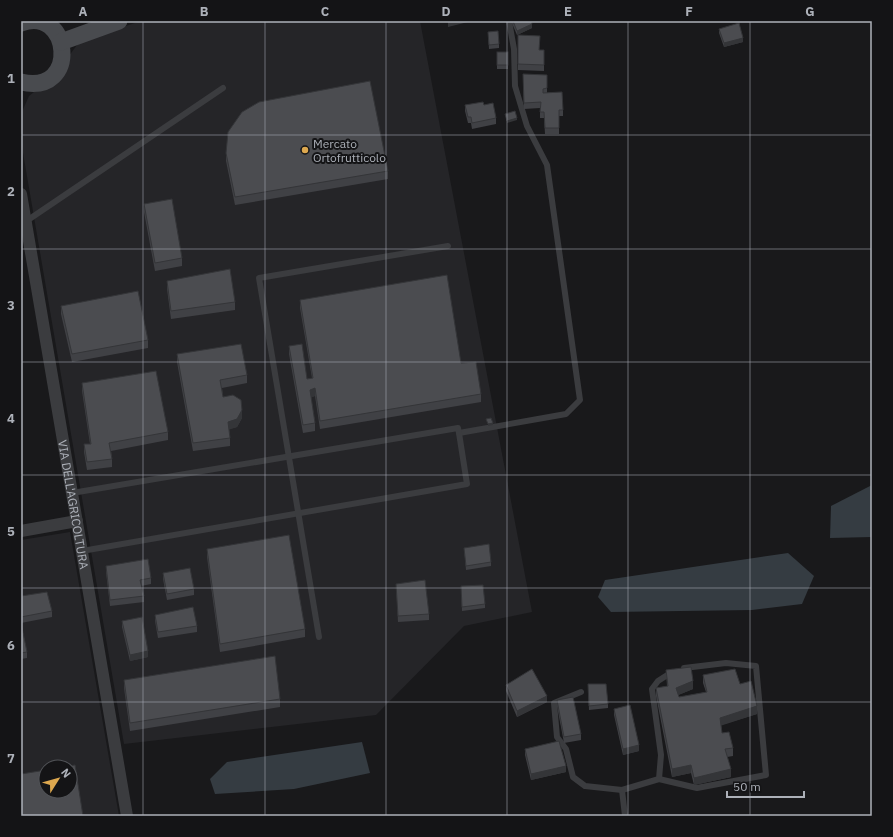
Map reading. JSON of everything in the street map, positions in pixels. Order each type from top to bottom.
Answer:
[{"type":"main road","points":[[21,23],[35,21],[44,23],[54,31],[61,42],[62,60],[54,75],[38,84],[21,82]]},
{"type":"main road","points":[[61,42],[119,21]]},
{"type":"street","name":"VIA DELL'AGRICOLTURA","points":[[21,194],[127,816]]},
{"type":"street","points":[[21,531],[77,521]]},
{"type":"lane","points":[[459,433],[566,414],[580,400],[547,165],[527,126],[515,86],[514,49],[509,21]]},
{"type":"lane","points":[[25,222],[223,88]]},
{"type":"lane","points":[[319,637],[290,456],[259,278],[448,246]]},
{"type":"lane","points":[[72,493],[458,428],[459,433],[467,484],[82,551]]},
{"type":"lane","points":[[580,692],[554,703],[557,737],[566,749],[573,777],[585,786],[622,790],[659,779],[697,788],[766,775],[756,666],[726,663],[678,669],[658,681],[652,689],[661,755],[659,779]]},
{"type":"lane","points":[[622,790],[625,816]]},
{"type":"shaded area","points":[[141,21],[420,21],[532,612],[464,626],[376,715],[124,744],[21,141],[21,114],[29,96],[46,87],[77,45],[89,38]]},
{"type":"shaded area","points":[[872,485],[872,537],[830,538],[831,506]]},
{"type":"shaded area","points":[[70,532],[119,816],[21,816],[21,540]]},
{"type":"shaded area","points":[[788,553],[814,576],[802,604],[752,610],[611,612],[598,597],[605,580]]},
{"type":"shaded area","points":[[362,742],[370,773],[294,789],[215,794],[210,779],[227,762]]},
{"type":"building","points":[[513,21],[531,21],[532,24],[517,31]]},
{"type":"building","points":[[739,23],[743,38],[724,43],[719,29]]},
{"type":"building","points":[[498,31],[499,44],[489,45],[488,32]]},
{"type":"building","points":[[518,35],[540,36],[539,50],[544,50],[544,65],[518,64]]},
{"type":"building","points":[[497,52],[508,52],[508,65],[497,65]]},
{"type":"building","points":[[523,74],[547,75],[547,88],[543,89],[543,93],[562,92],[563,110],[559,110],[559,128],[545,128],[544,112],[540,112],[541,102],[524,103]]},
{"type":"building","name":"Mercato Ortofrutticolo","points":[[370,81],[388,171],[235,197],[226,153],[228,132],[242,112],[259,102]]},
{"type":"building","points":[[483,102],[484,105],[493,103],[496,118],[472,123],[471,117],[468,117],[465,105]]},
{"type":"building","points":[[515,111],[517,118],[507,121],[505,114]]},
{"type":"building","points":[[172,199],[182,258],[155,263],[144,204]]},
{"type":"building","points":[[230,269],[235,302],[171,311],[167,281]]},
{"type":"building","points":[[447,275],[461,363],[476,362],[481,394],[320,421],[315,388],[310,390],[315,423],[303,425],[289,346],[302,344],[307,379],[313,378],[300,300]]},
{"type":"building","points":[[138,291],[148,340],[72,354],[61,306]]},
{"type":"building","points":[[241,344],[247,375],[220,380],[223,397],[233,395],[241,400],[242,410],[237,419],[228,422],[230,438],[193,443],[177,354]]},
{"type":"building","points":[[156,371],[168,432],[109,443],[112,459],[87,462],[84,444],[91,444],[82,383]]},
{"type":"building","points":[[491,418],[493,423],[488,424],[486,419]]},
{"type":"building","points":[[289,535],[305,629],[220,644],[207,549]]},
{"type":"building","points":[[489,544],[491,562],[466,566],[464,548]]},
{"type":"building","points":[[148,559],[151,578],[140,580],[144,596],[110,600],[106,566]]},
{"type":"building","points":[[190,568],[194,589],[167,594],[163,573]]},
{"type":"building","points":[[425,580],[429,614],[398,616],[396,584]]},
{"type":"building","points":[[483,585],[485,604],[462,607],[461,586]]},
{"type":"building","points":[[47,592],[52,611],[21,617],[21,596]]},
{"type":"building","points":[[193,607],[197,626],[158,632],[155,615]]},
{"type":"building","points":[[142,617],[148,651],[130,655],[122,621]]},
{"type":"building","points":[[21,623],[27,652],[21,653]]},
{"type":"building","points":[[275,656],[280,699],[130,723],[124,680]]},
{"type":"building","points":[[691,667],[693,681],[676,688],[679,697],[707,692],[703,675],[735,669],[740,684],[751,681],[757,706],[720,718],[722,733],[729,732],[733,748],[725,749],[731,769],[694,778],[691,765],[672,769],[656,688],[668,686],[666,670]]},
{"type":"building","points":[[532,669],[547,696],[517,711],[506,685]]},
{"type":"building","points":[[588,684],[606,684],[608,704],[589,706]]},
{"type":"building","points":[[573,697],[581,734],[564,737],[557,700]]},
{"type":"building","points":[[630,705],[639,745],[623,749],[614,709]]},
{"type":"building","points":[[559,741],[566,766],[531,774],[525,749]]},
{"type":"building","points":[[38,771],[38,799],[78,799],[78,784],[83,816],[21,816],[21,774]]},
{"type":"place","name":"Mercato Ortofrutticolo","points":[[305,150]]}]
